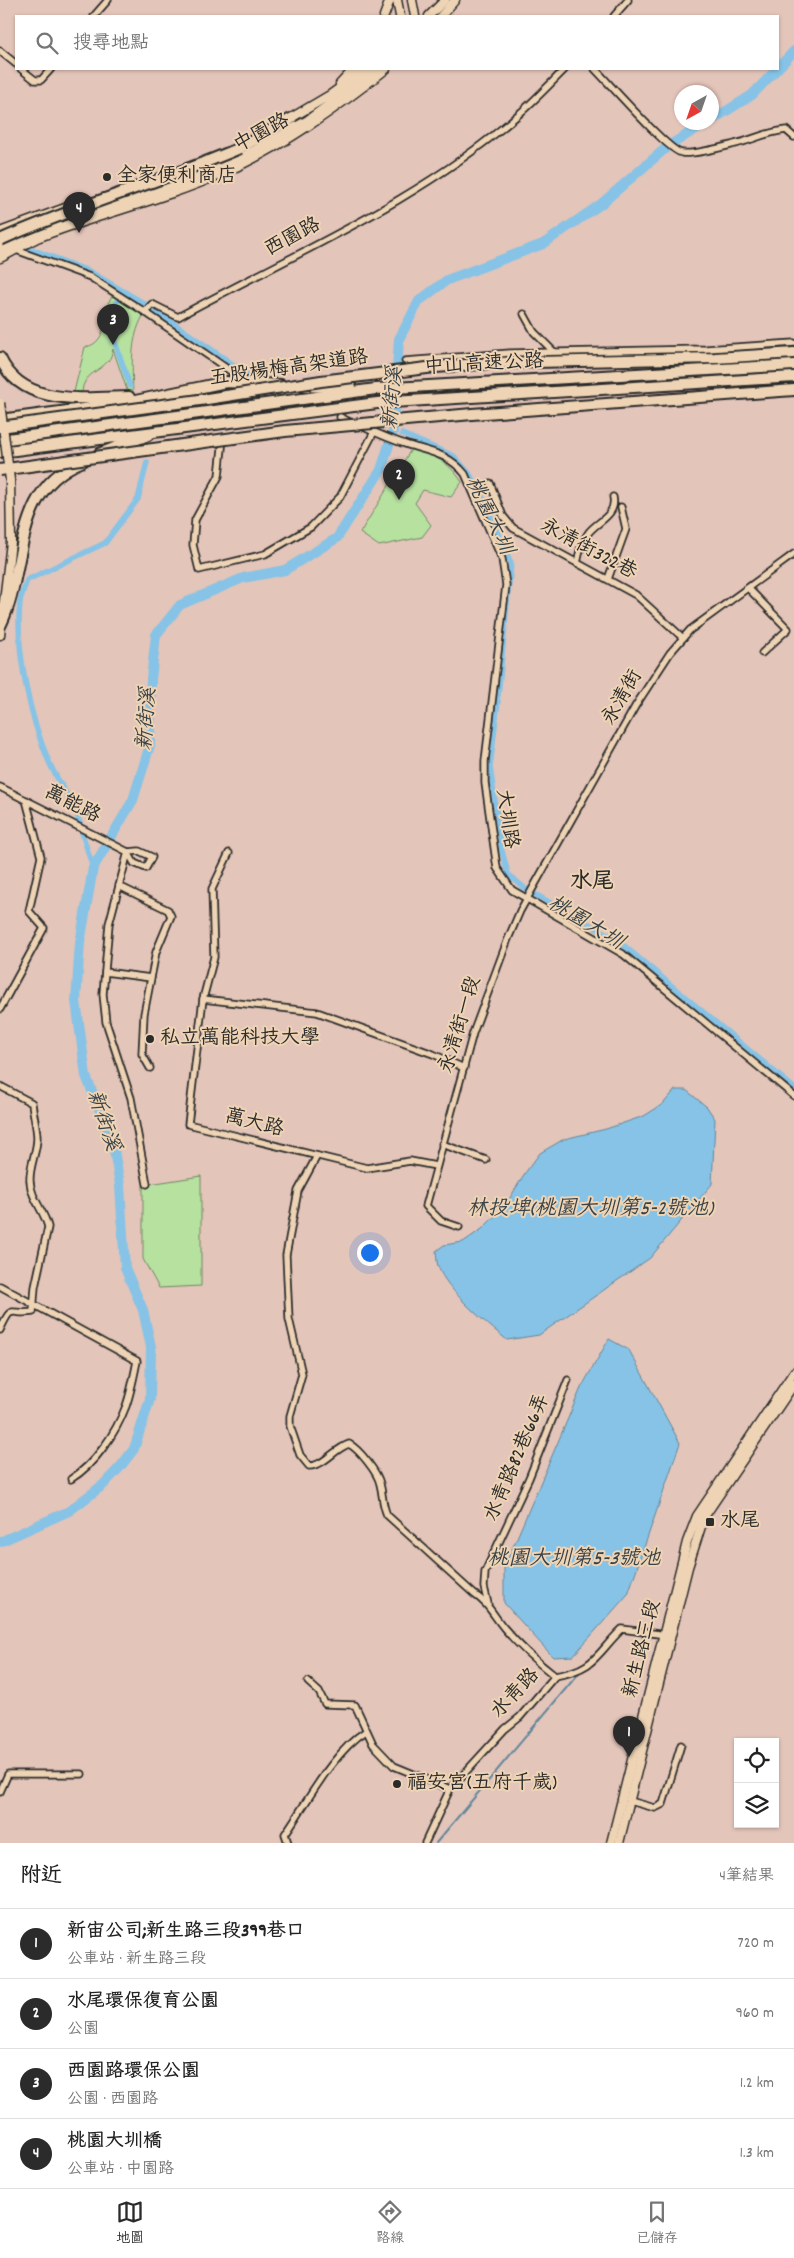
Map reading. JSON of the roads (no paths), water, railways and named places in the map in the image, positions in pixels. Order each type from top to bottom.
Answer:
[{"type":"highway","points":[[0,242],[38,223],[242,152],[308,121],[378,70]]},
{"type":"highway","points":[[3,254],[44,229],[205,173],[242,152],[291,119]]},
{"type":"highway","name":"五股楊梅高架道路","points":[[0,427],[435,366],[715,358],[794,353]]},
{"type":"highway","points":[[0,358],[10,375],[32,391],[54,396],[155,396]]},
{"type":"highway","name":"中山高速公路","points":[[0,440],[406,386],[794,365]]},
{"type":"highway","name":"中山高速公路","points":[[0,452],[377,402],[794,377]]},
{"type":"highway","points":[[0,420],[76,411],[226,382],[376,389]]},
{"type":"highway","points":[[0,470],[285,431],[472,414],[794,390]]},
{"type":"highway","points":[[1,629],[8,610],[24,531],[39,496],[66,467],[163,429]]},
{"type":"main road","points":[[384,15],[390,0]]},
{"type":"main road","points":[[397,0],[400,15]]},
{"type":"main road","points":[[412,0],[414,15]]},
{"type":"main road","points":[[430,15],[445,0]]},
{"type":"main road","points":[[442,15],[455,0]]},
{"type":"main road","points":[[330,95],[353,70]]},
{"type":"main road","name":"中園路","points":[[0,232],[173,172],[218,154],[291,119],[330,95],[365,70]]},
{"type":"main road","name":"中園路","points":[[0,264],[3,254],[16,250],[36,239],[188,187],[225,172],[302,132],[334,110],[385,70]]},
{"type":"main road","points":[[0,242],[64,209]]},
{"type":"main road","points":[[0,403],[10,480],[11,542],[1,629]]},
{"type":"main road","name":"新生路三段","points":[[619,1843],[687,1542],[696,1516],[794,1372]]},
{"type":"main road","name":"新生路三段","points":[[610,1843],[667,1635],[704,1517],[794,1384]]},
{"type":"street","points":[[95,15],[108,0]]},
{"type":"street","points":[[615,15],[628,0]]},
{"type":"street","points":[[0,51],[15,63]]},
{"type":"street","points":[[23,70],[35,80],[41,80],[50,70]]},
{"type":"street","name":"西園路","points":[[145,312],[152,304],[178,318],[384,208],[458,160],[518,114],[564,70]]},
{"type":"street","points":[[596,70],[654,132],[676,152],[684,154],[736,144],[763,133],[786,130],[794,137]]},
{"type":"street","points":[[16,250],[90,277],[145,312],[242,379]]},
{"type":"street","points":[[524,314],[534,332],[553,351]]},
{"type":"street","points":[[405,361],[553,351],[706,349],[794,343]]},
{"type":"street","points":[[223,439],[219,476],[195,520],[193,545],[199,570],[265,554],[311,527],[340,497],[376,432],[340,417]]},
{"type":"street","name":"大圳路","points":[[376,432],[406,444],[438,453],[457,464],[465,474],[502,560],[506,585],[491,697],[484,783],[497,868],[512,890],[623,954],[794,1096]]},
{"type":"street","name":"永清街322巷","points":[[490,483],[503,516],[512,528],[608,578],[644,600],[683,638]]},
{"type":"street","points":[[576,563],[587,534],[604,520],[613,508],[613,497]]},
{"type":"street","points":[[608,578],[626,529],[621,507]]},
{"type":"street","name":"永清街","points":[[527,899],[636,705],[670,653],[683,638],[794,554]]},
{"type":"street","points":[[748,588],[788,629],[762,653]]},
{"type":"street","name":"萬能路","points":[[0,787],[128,852],[119,886]]},
{"type":"street","points":[[0,1009],[44,928],[30,911],[41,857],[26,800]]},
{"type":"street","name":"萬大路","points":[[229,852],[212,888],[214,957],[202,999],[188,1124],[367,1168],[410,1160],[436,1166]]},
{"type":"street","points":[[147,1184],[131,1098],[106,1022],[103,994],[109,924],[119,886],[168,910],[171,916],[156,952],[142,1033],[142,1054],[150,1068]]},
{"type":"street","name":"永清街一段","points":[[459,1228],[441,1221],[426,1206],[431,1195],[442,1144],[490,984],[527,899]]},
{"type":"street","points":[[105,972],[151,978]]},
{"type":"street","points":[[202,999],[317,1012],[426,1051],[464,1068]]},
{"type":"street","points":[[0,1086],[32,1103],[37,1138],[29,1178],[34,1199],[46,1218],[48,1227],[33,1312],[14,1310],[9,1312],[0,1330]]},
{"type":"street","points":[[442,1144],[486,1160]]},
{"type":"street","points":[[317,1156],[298,1190],[286,1255],[289,1319],[302,1374],[290,1416],[290,1426],[300,1455],[309,1466],[315,1466],[342,1446],[349,1444],[355,1448],[380,1482],[383,1506],[387,1515],[466,1588],[488,1604],[504,1628],[540,1664],[556,1676]]},
{"type":"street","points":[[0,1286],[137,1361],[126,1406],[114,1432],[82,1471],[71,1479]]},
{"type":"street","name":"水青路82巷66弄","points":[[488,1604],[484,1587],[485,1572],[529,1478],[568,1380]]},
{"type":"street","name":"水青路","points":[[425,1843],[450,1788],[505,1729],[520,1717],[556,1676],[571,1673],[588,1666],[622,1629],[667,1635]]},
{"type":"street","points":[[308,1682],[319,1692],[325,1704],[355,1705],[374,1744],[394,1766],[450,1788]]},
{"type":"street","points":[[288,1843],[285,1834],[353,1739],[366,1730]]},
{"type":"street","points":[[630,1801],[655,1808],[663,1804],[680,1745]]},
{"type":"street","points":[[0,1792],[8,1774],[82,1774]]},
{"type":"water","name":"林投埤(桃園大圳第5-2號池)","points":[[675,1090],[686,1090],[707,1107],[715,1119],[712,1184],[650,1258],[539,1335],[507,1340],[468,1306],[449,1285],[438,1266],[436,1251],[444,1245],[463,1242],[482,1229],[505,1206],[540,1153],[564,1139],[606,1129],[644,1116],[663,1104]]},
{"type":"water","name":"桃園大圳第5-3號池","points":[[609,1339],[629,1350],[680,1443],[628,1594],[573,1656],[553,1657],[504,1603],[504,1568],[581,1388]]},
{"type":"waterway","name":"新街溪","points":[[779,67],[794,51]]},
{"type":"waterway","name":"新街溪","points":[[719,116],[752,95],[776,70]]},
{"type":"waterway","name":"新街溪","points":[[0,1542],[69,1511],[103,1485],[134,1449],[150,1399],[151,1347],[143,1310],[125,1268],[120,1185],[113,1144],[86,1076],[76,1001],[80,943],[93,868],[133,800],[150,745],[151,679],[156,635],[180,605],[243,578],[285,570],[337,538],[381,470],[393,432],[399,339],[419,301],[447,280],[543,244],[601,204],[667,147],[694,130]]},
{"type":"waterway","name":"桃園大圳","points":[[29,248],[91,272],[147,305],[250,376]]},
{"type":"waterway","points":[[121,292],[108,322],[130,386]]},
{"type":"waterway","name":"桃園大圳","points":[[402,434],[454,456],[469,473],[482,496],[511,563],[498,696]]},
{"type":"waterway","points":[[80,823],[74,807],[49,762],[30,705],[22,662],[19,621],[20,602],[27,580],[105,543],[138,499],[147,462]]},
{"type":"waterway","name":"桃園大圳","points":[[498,701],[490,767],[502,851],[508,874],[527,890],[616,939],[794,1088]]},
{"type":"waterway","points":[[82,833],[93,868]]},
{"type":"waterway","points":[[436,1843],[579,1673]]},
{"type":"tunnel","points":[[266,392],[286,399]]},
{"type":"tunnel","points":[[295,402],[317,409]]},
{"type":"place","name":"全家便利商店","points":[[107,177]]},
{"type":"place","name":"桃園大圳橋","points":[[79,233]]},
{"type":"place","name":"西園路環保公園","points":[[113,345]]},
{"type":"place","name":"水尾環保復育公園","points":[[399,500]]},
{"type":"place","name":"私立萬能科技大學","points":[[150,1039]]},
{"type":"place","name":"水尾","points":[[710,1522]]},
{"type":"place","name":"新宙公司;新生路三段399巷口","points":[[629,1757]]},
{"type":"place","name":"福安宮(五府千歲)","points":[[397,1784]]},
{"type":"district","name":"水尾","points":[[592,882]]}]
